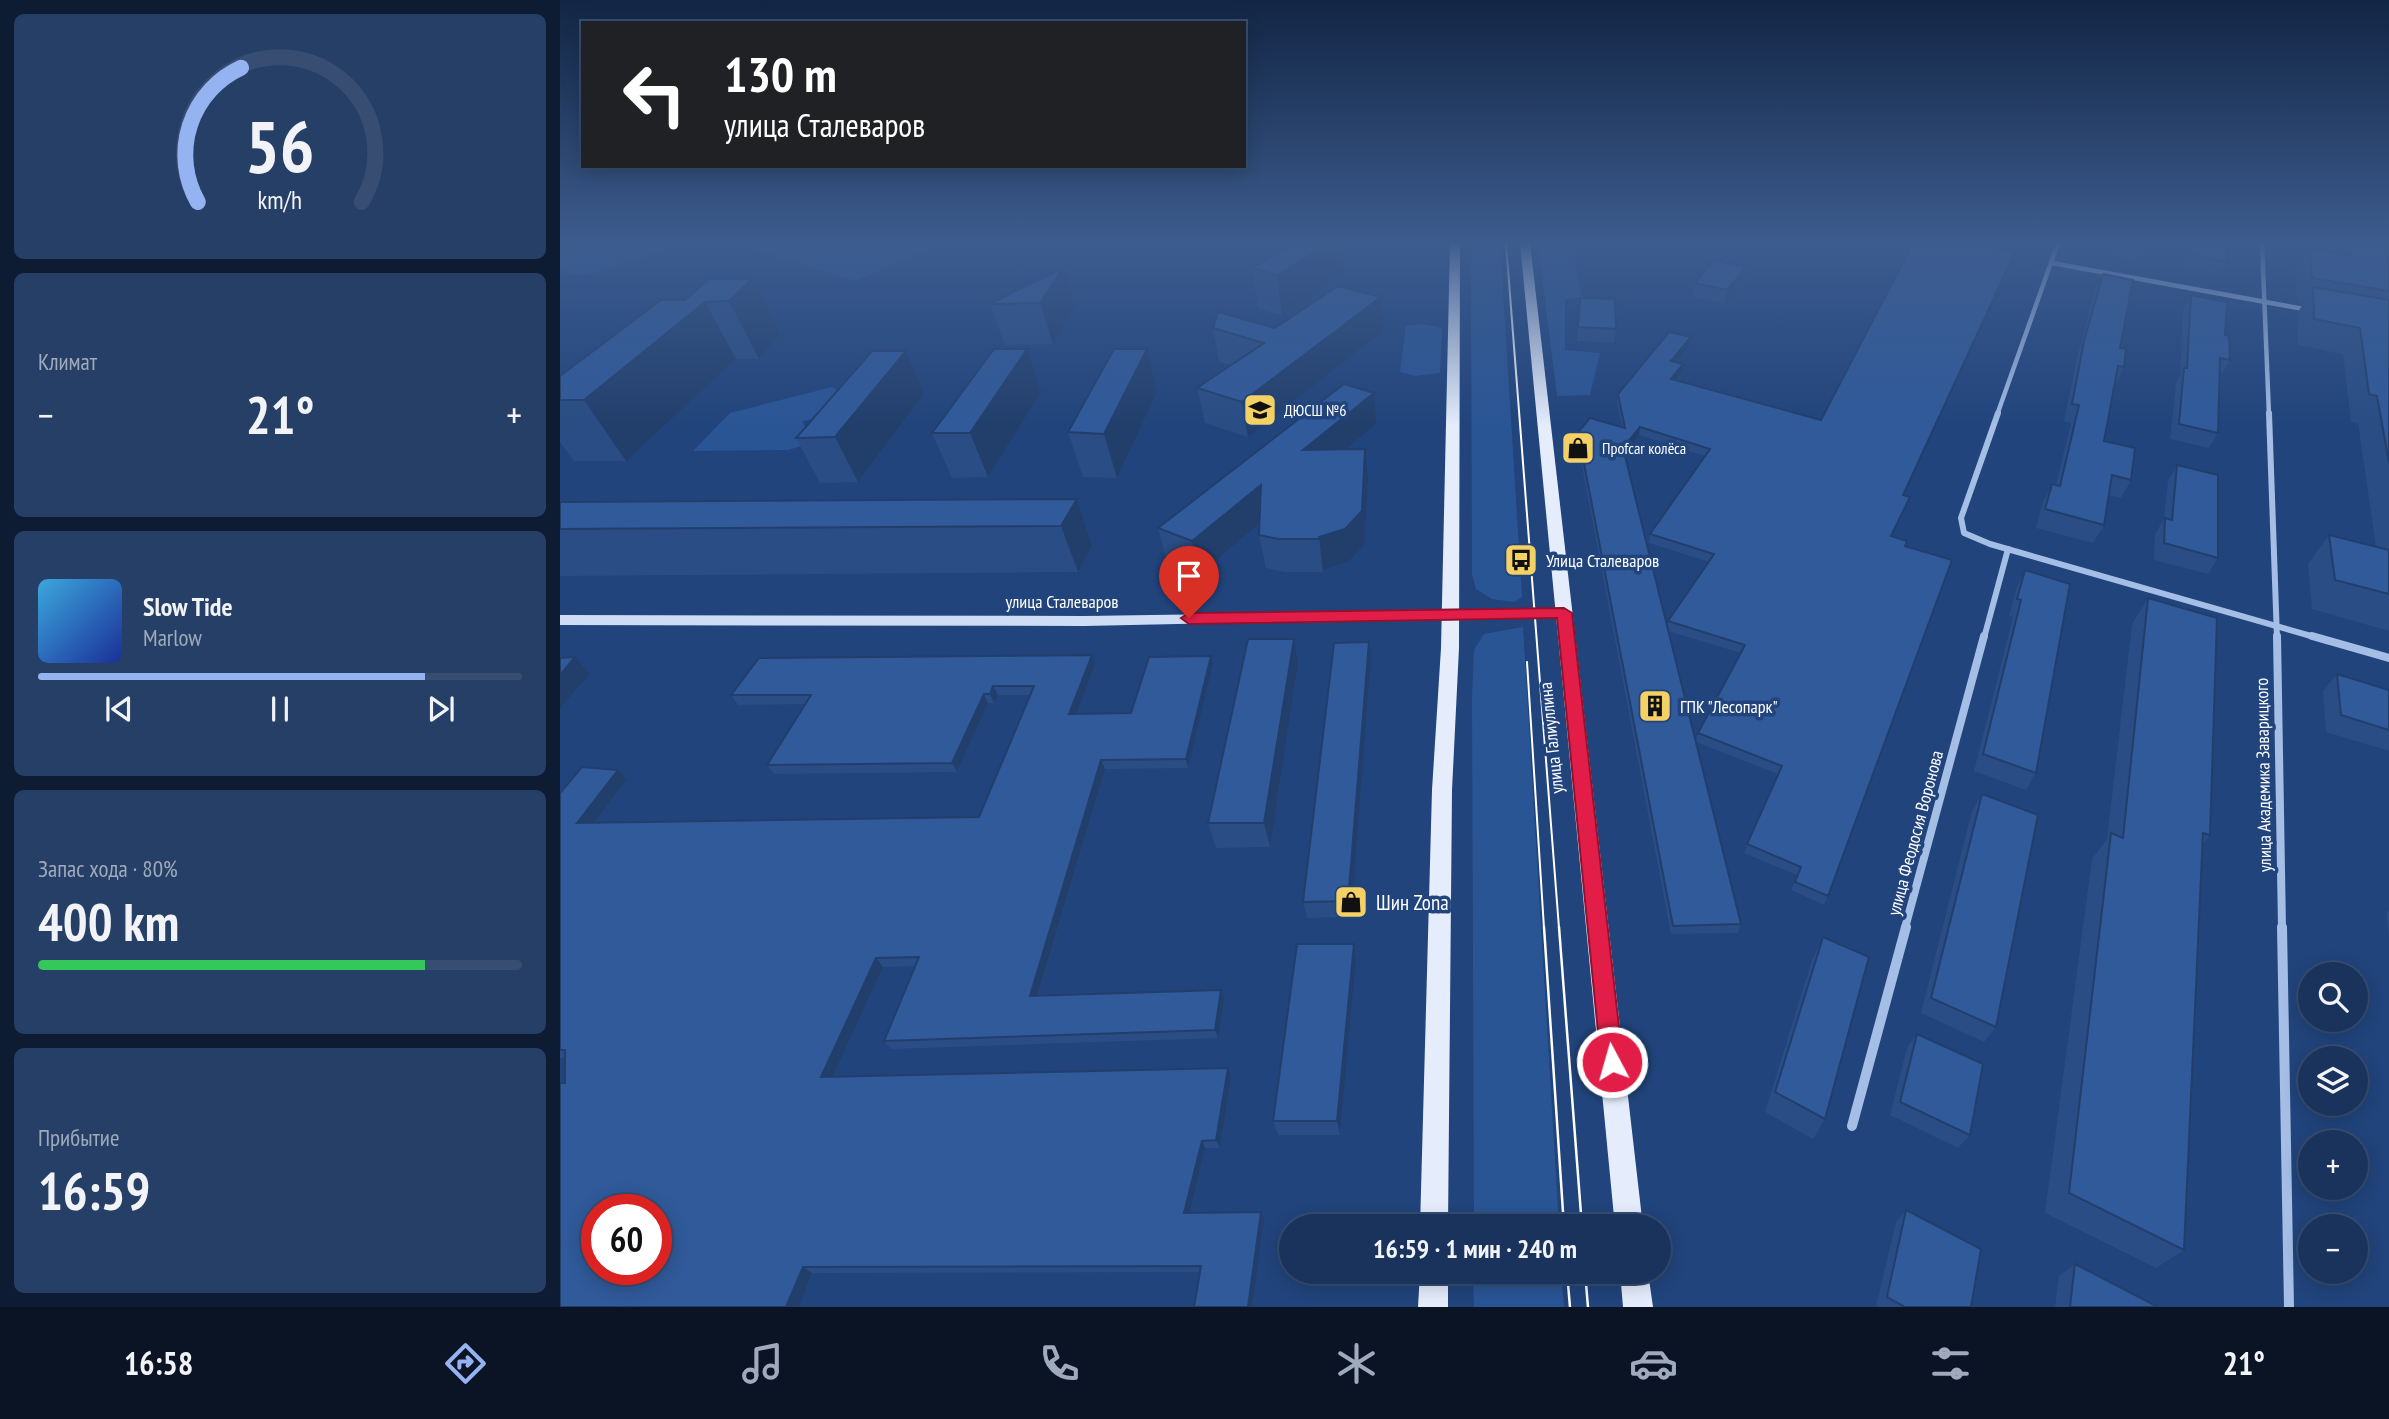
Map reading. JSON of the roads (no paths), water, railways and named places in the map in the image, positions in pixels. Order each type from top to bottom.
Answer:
[{"type":"main road","points":[[1434,1214],[1442,803],[1451,613],[1454,304]]},
{"type":"main road","name":"улица Галиуллина","points":[[1531,304],[1628,1214]]},
{"type":"main road","name":"улица Сталеваров","points":[[560,620],[1084,621],[1564,613]]},
{"type":"main road","points":[[1433,1284],[1433,1307]]},
{"type":"main road","points":[[1635,1284],[1638,1307]]},
{"type":"street","points":[[2037,304],[1961,518],[1964,533],[2008,549],[2389,658]]},
{"type":"street","name":"улица Академика Заварицкого","points":[[2266,304],[2276,626],[2289,1307]]},
{"type":"street","points":[[2277,304],[2320,312]]},
{"type":"street","name":"улица Феодосия Воронова","points":[[1852,1126],[2008,549]]},
{"type":"tram line","points":[[1511,304],[1559,928]]},
{"type":"tram line","points":[[1527,662],[1544,928]]},
{"type":"tram line","points":[[1544,927],[1563,1214]]},
{"type":"tram line","points":[[1559,927],[1581,1214]]},
{"type":"tram line","points":[[1568,1284],[1570,1307]]},
{"type":"tram line","points":[[1586,1284],[1588,1307]]},
{"type":"place","name":"ДЮСШ №6","points":[[1260,410]]},
{"type":"place","name":"Проfcar колёса","points":[[1578,448]]},
{"type":"place","name":"Улица Сталеваров","points":[[1521,560]]},
{"type":"place","name":"ГПК \"Лесопарк\"","points":[[1655,706]]},
{"type":"place","name":"Шин Zona","points":[[1351,902]]}]
